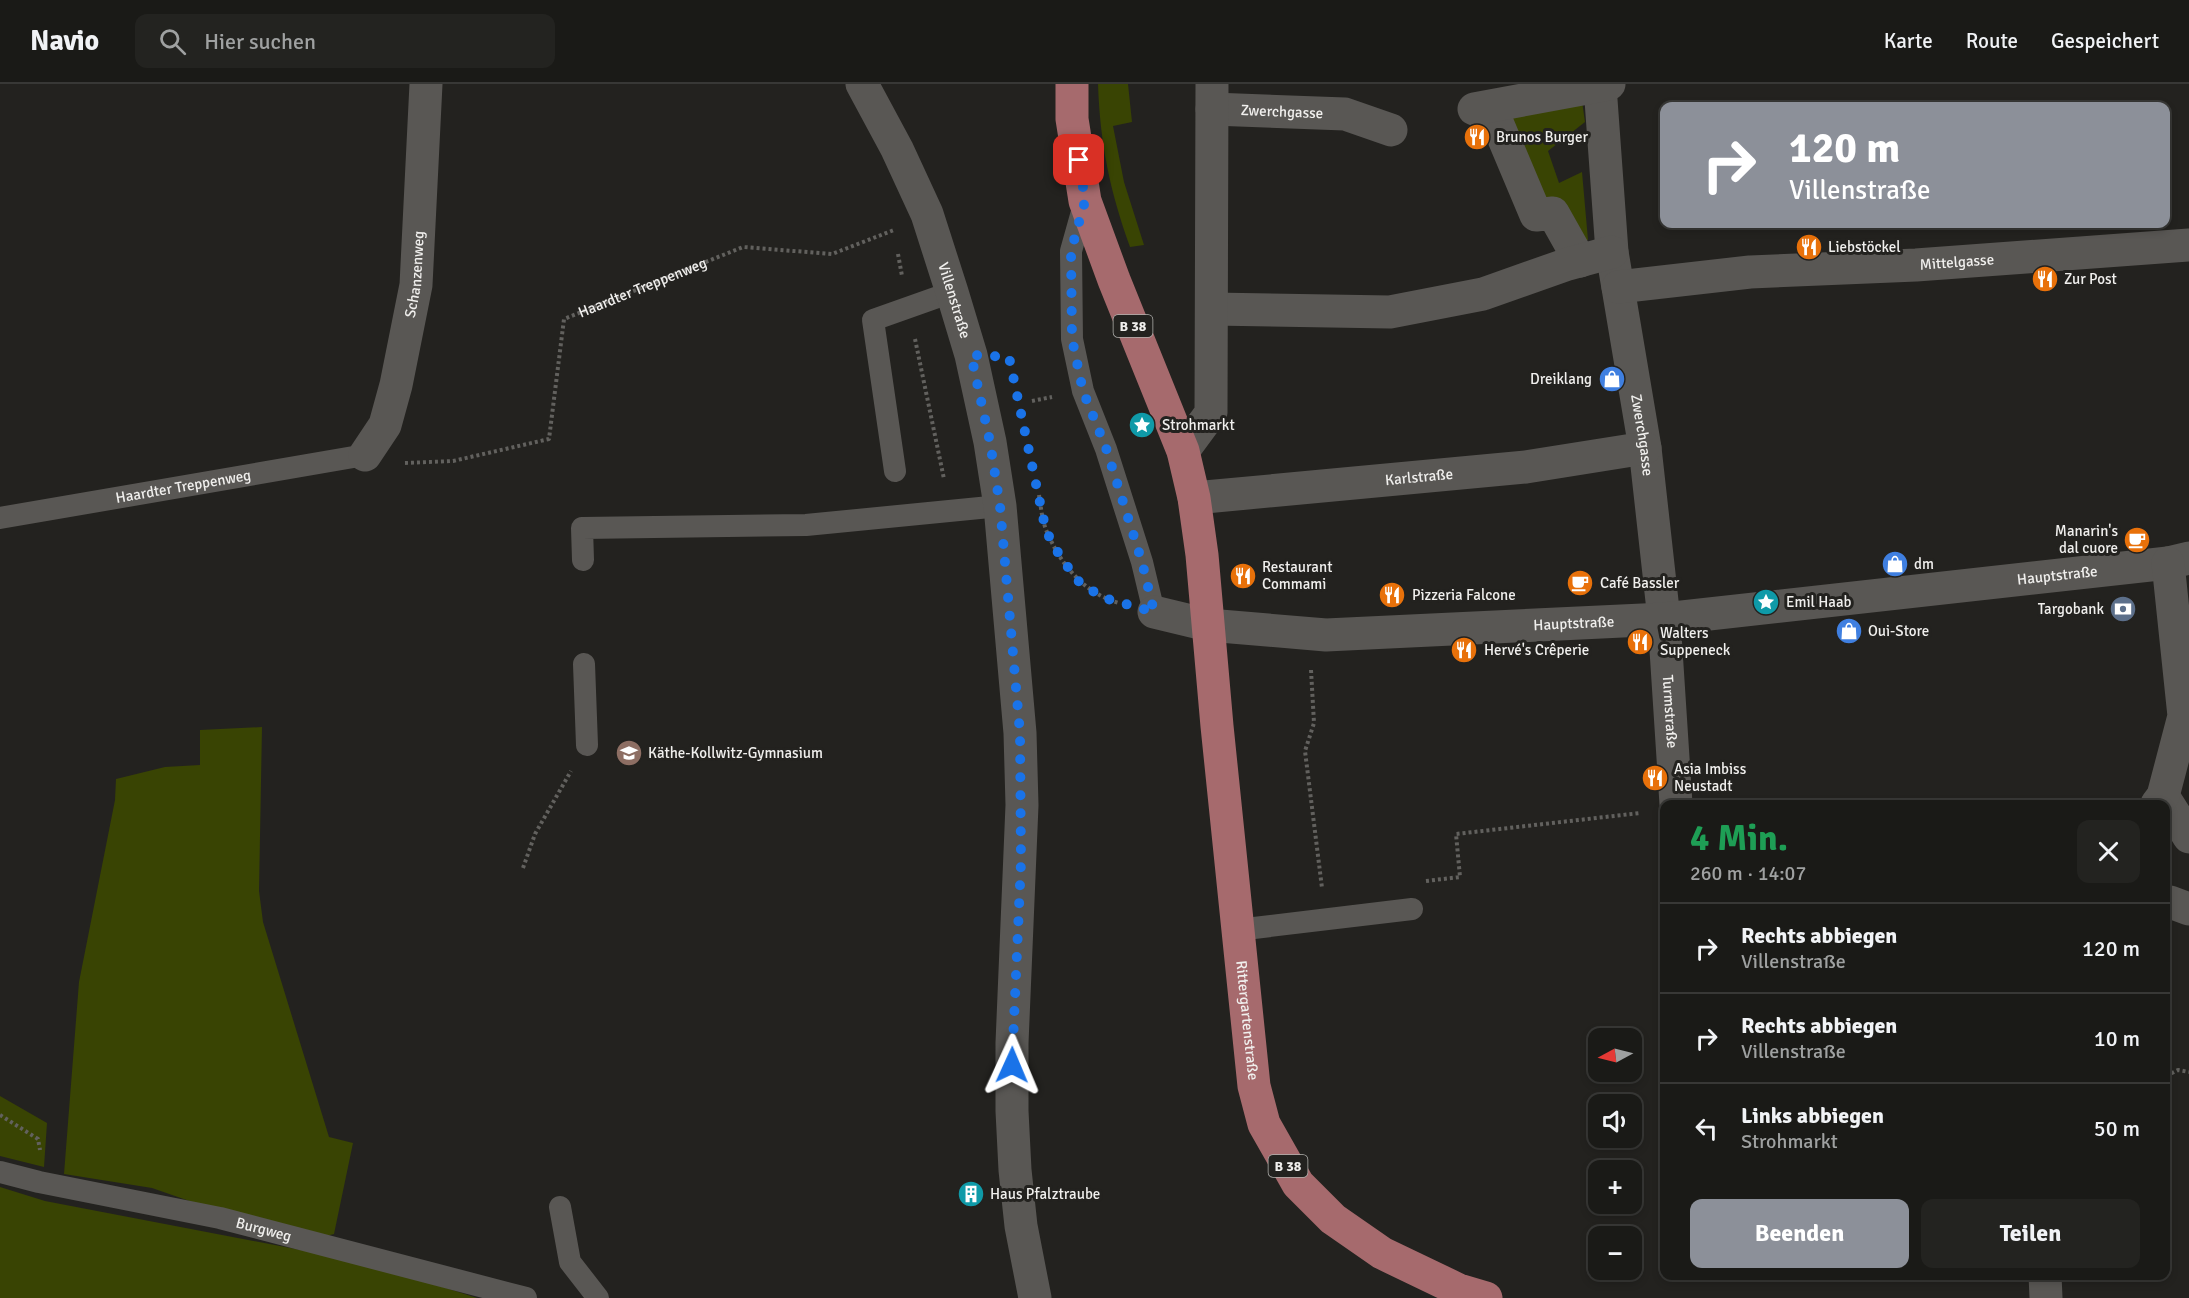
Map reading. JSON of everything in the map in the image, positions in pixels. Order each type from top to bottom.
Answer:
[{"type":"main road","name":"B 38","points":[[1072,84],[1072,119],[1085,201],[1114,280],[1183,451],[1194,498],[1208,625]]},
{"type":"main road","name":"Rittergartenstraße","points":[[1208,625],[1254,1086],[1264,1124],[1298,1184],[1333,1219],[1382,1253],[1459,1290],[1486,1298]]},
{"type":"street","name":"Schanzenweg","points":[[365,455],[385,425],[396,385],[416,285],[426,84]]},
{"type":"street","name":"Villenstraße","points":[[862,84],[897,149],[927,214],[971,355],[990,442],[1000,506],[1020,733],[1022,805],[1012,1043],[1012,1111],[1016,1181],[1035,1298]]},
{"type":"street","name":"Zwerchgasse","points":[[1580,261],[1553,213],[1536,215],[1482,109],[1604,85],[1612,252],[1645,448],[1664,619]]},
{"type":"street","name":"Zwerchgasse","points":[[1212,96],[1345,114],[1391,130]]},
{"type":"street","points":[[1183,451],[1211,413],[1212,96]]},
{"type":"street","name":"Mittelgasse","points":[[1618,287],[1750,272],[1917,265],[2189,245]]},
{"type":"street","points":[[1212,309],[1390,312],[1483,294],[1612,252]]},
{"type":"street","name":"Karlstraße","points":[[1194,498],[1526,467],[1645,448]]},
{"type":"street","points":[[2160,800],[2184,716],[2179,560]]},
{"type":"street","name":"Hauptstraße","points":[[1208,625],[1337,634],[1664,619],[2179,560]]},
{"type":"street","points":[[1154,612],[1208,625]]},
{"type":"street","name":"Turmstraße","points":[[1664,619],[1676,800]]},
{"type":"street","points":[[2170,813],[2189,837]]},
{"type":"street","points":[[2045,1280],[2046,1298]]},
{"type":"lane","points":[[1085,201],[1071,251],[1072,339],[1083,391],[1106,448],[1142,562],[1154,612]]},
{"type":"lane","points":[[895,471],[873,320],[952,292]]},
{"type":"lane","name":"Haardter Treppenweg","points":[[0,518],[365,455]]},
{"type":"lane","points":[[583,560],[582,528],[806,525],[1000,506]]},
{"type":"lane","points":[[584,664],[587,745]]},
{"type":"lane","points":[[1237,930],[1412,909]]},
{"type":"lane","name":"Burgweg","points":[[0,1172],[39,1182],[220,1218],[526,1298]]},
{"type":"lane","points":[[560,1207],[570,1262],[598,1298]]},
{"type":"path","name":"Haardter Treppenweg","points":[[397,463],[453,461],[549,439],[564,319],[743,247],[832,254],[894,230]]},
{"type":"path","points":[[917,345],[944,477]]},
{"type":"path","points":[[1036,485],[1046,531],[1061,558],[1080,583],[1104,598],[1154,612]]},
{"type":"path","points":[[1309,633],[1314,723],[1305,751],[1326,919]]},
{"type":"path","points":[[524,868],[539,826],[587,745]]},
{"type":"path","points":[[1412,909],[1408,883],[1460,877],[1456,834],[1642,813]]},
{"type":"path","points":[[2170,1074],[2178,1070],[2189,1072]]},
{"type":"path","points":[[0,1115],[38,1139],[42,1156]]},
{"type":"green space","points":[[1098,84],[1128,84],[1132,122],[1113,126],[1124,182],[1144,245],[1130,247],[1117,206],[1107,167]]},
{"type":"green space","points":[[1581,94],[1585,122],[1548,151],[1559,183],[1582,172],[1588,240],[1574,242],[1540,210],[1498,110]]},
{"type":"green space","points":[[262,727],[259,891],[263,922],[329,1137],[353,1143],[334,1234],[326,1236],[201,1205],[152,1188],[64,1174],[79,982],[115,800],[116,779],[165,767],[200,765],[200,730]]},
{"type":"green space","points":[[0,1096],[47,1123],[44,1167],[0,1156]]},
{"type":"green space","points":[[0,1187],[45,1201],[368,1263],[477,1298],[0,1298]]},
{"type":"place","name":"Brunos Burger","points":[[1477,137]]},
{"type":"place","name":"Liebstöckel","points":[[1809,247]]},
{"type":"place","name":"Zur Post","points":[[2045,279]]},
{"type":"place","name":"Dreiklang","points":[[1612,379]]},
{"type":"place","name":"Strohmarkt","points":[[1142,425]]},
{"type":"place","name":"Manarin's dal cuore","points":[[2137,540]]},
{"type":"place","name":"dm","points":[[1895,564]]},
{"type":"place","name":"Restaurant Commami","points":[[1243,576]]},
{"type":"place","name":"Café Bassler","points":[[1580,583]]},
{"type":"place","name":"Pizzeria Falcone","points":[[1392,595]]},
{"type":"place","name":"Emil Haab","points":[[1766,602]]},
{"type":"place","name":"Targobank","points":[[2123,609]]},
{"type":"place","name":"Oui-Store","points":[[1849,631]]},
{"type":"place","name":"Walters Suppeneck","points":[[1640,642]]},
{"type":"place","name":"Hervé's Crêperie","points":[[1464,650]]},
{"type":"place","name":"Käthe-Kollwitz-Gymnasium","points":[[629,753]]},
{"type":"place","name":"Asia Imbiss Neustadt","points":[[1655,778]]},
{"type":"place","name":"Haus Pfalztraube","points":[[971,1194]]},
{"type":"route","points":[[1012,1065],[1021,862],[1020,733],[1000,506],[990,442],[971,355],[1009,357],[1046,531],[1061,558],[1080,583],[1104,598],[1154,612],[1142,562],[1106,448],[1083,391],[1072,339],[1071,251],[1085,201],[1079,160]]}]
